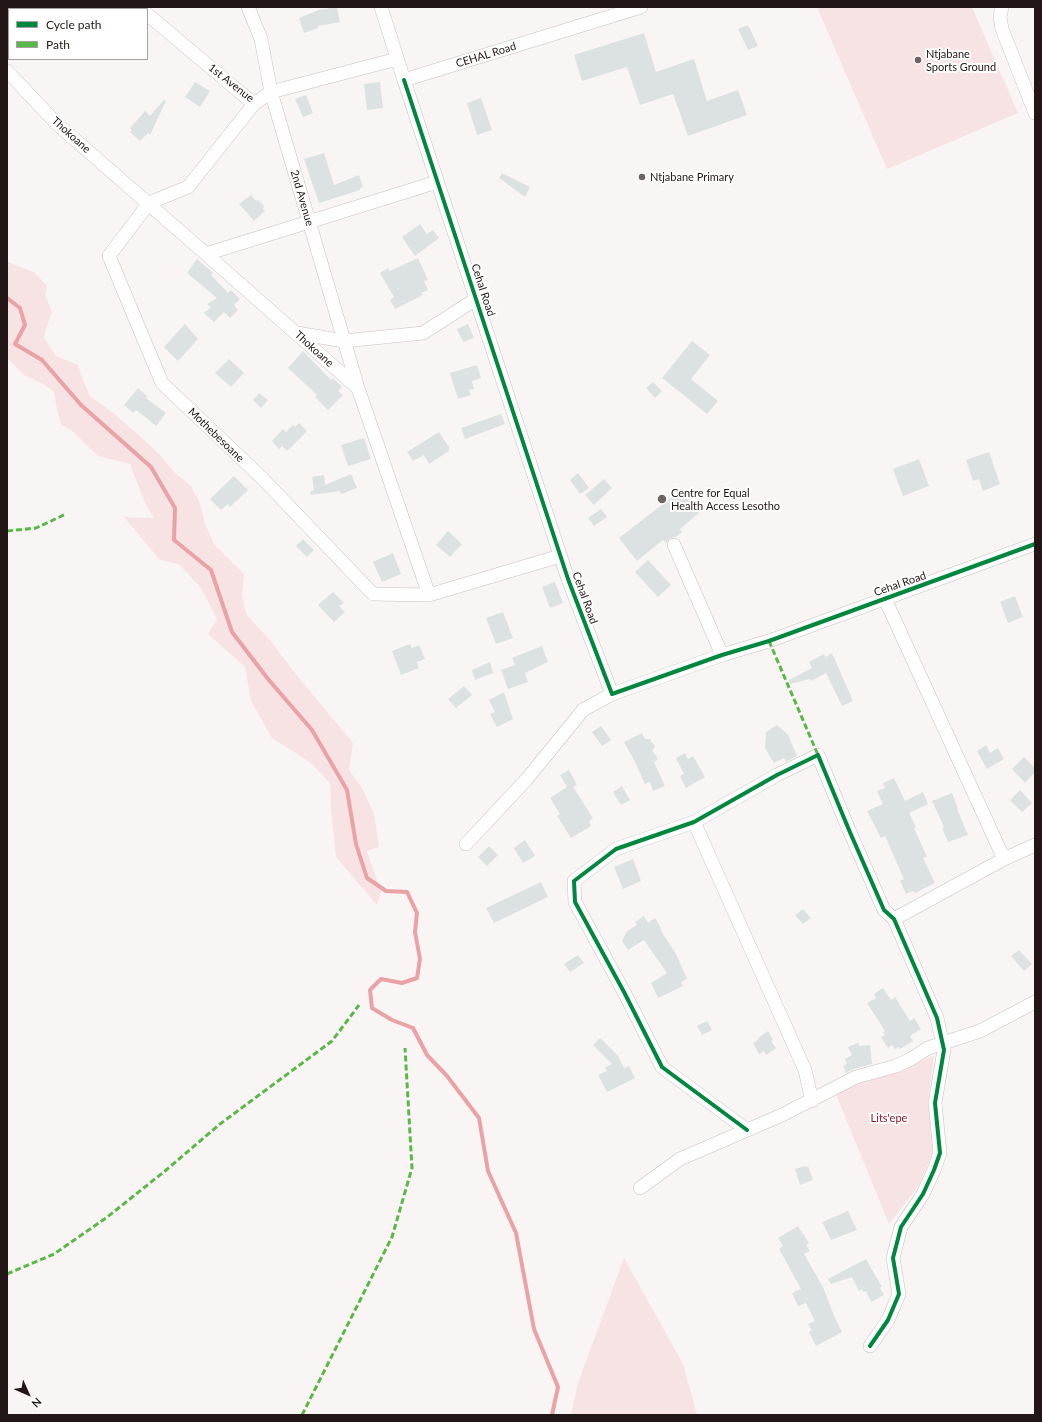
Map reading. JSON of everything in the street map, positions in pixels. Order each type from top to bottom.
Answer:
[{"type":"street","name":"2nd Avenue","points":[[248,7],[261,38],[271,92],[358,388]]},
{"type":"street","points":[[381,7],[404,80]]},
{"type":"street","name":"CEHAL Road","points":[[404,80],[641,7]]},
{"type":"street","points":[[1002,7],[1000,17],[1002,29],[1035,113]]},
{"type":"street","name":"1st Avenue","points":[[148,15],[254,104],[271,92],[397,59]]},
{"type":"street","name":"Thokoane","points":[[7,71],[57,124],[149,203],[358,388],[429,595]]},
{"type":"street","name":"Cehal Road","points":[[404,80],[560,556],[612,694],[722,655],[769,641],[1035,544]]},
{"type":"street","points":[[149,203],[188,187],[254,104]]},
{"type":"street","points":[[206,254],[437,182]]},
{"type":"street","name":"Mothebesoane","points":[[149,203],[109,256],[162,383],[262,478],[373,594],[429,595]]},
{"type":"street","points":[[297,333],[344,341],[423,333],[476,299]]},
{"type":"street","points":[[674,545],[722,655]]},
{"type":"street","points":[[429,595],[560,556]]},
{"type":"street","points":[[885,599],[1004,859]]},
{"type":"street","points":[[466,844],[526,780],[583,710],[612,694]]},
{"type":"street","points":[[747,1130],[662,1067],[624,992],[575,902],[574,881],[616,849],[694,822],[777,775],[818,755],[884,910],[894,919],[937,1018],[943,1043],[944,1055],[935,1103],[940,1153],[923,1194],[901,1227],[893,1258],[899,1294],[888,1320],[870,1346]]},
{"type":"street","points":[[694,822],[805,1070],[812,1101]]},
{"type":"street","points":[[894,919],[1004,859],[1035,845]]},
{"type":"street","points":[[640,1188],[680,1159],[812,1101],[836,1086],[850,1080],[896,1066],[911,1059],[928,1048],[954,1041],[980,1031],[1035,1002]]},
{"type":"green space","name":"Ntjabane Sports Ground","points":[[817,7],[972,7],[1018,113],[887,169]]},
{"type":"green space","points":[[7,262],[34,272],[47,286],[45,295],[52,312],[44,338],[56,356],[78,365],[90,396],[112,412],[142,438],[161,456],[174,472],[191,486],[200,504],[205,524],[214,544],[244,574],[242,595],[246,614],[269,639],[298,677],[353,743],[349,770],[362,788],[374,814],[379,847],[367,851],[381,892],[377,905],[336,857],[330,783],[310,762],[272,738],[251,701],[245,667],[208,634],[217,619],[201,588],[179,564],[160,560],[124,517],[154,518],[145,503],[130,464],[98,456],[72,431],[61,425],[54,392],[43,384],[24,375],[7,358]]},
{"type":"green space","name":"Lits'epe","points":[[934,1056],[928,1101],[934,1151],[919,1185],[889,1224],[835,1092]]},
{"type":"green space","points":[[624,1258],[683,1364],[697,1415],[571,1415],[578,1383]]},
{"type":"building","points":[[337,7],[340,22],[318,26],[318,28],[304,33],[299,18],[319,10]]},
{"type":"building","points":[[748,25],[758,46],[748,50],[738,29]]},
{"type":"building","points":[[644,33],[656,72],[694,59],[707,101],[738,90],[747,115],[688,136],[673,94],[640,105],[627,67],[582,81],[574,55]]},
{"type":"building","points":[[195,82],[210,91],[200,107],[185,97]]},
{"type":"building","points":[[380,82],[383,108],[367,110],[364,84]]},
{"type":"building","points":[[306,95],[313,113],[303,117],[295,99]]},
{"type":"building","points":[[481,98],[492,130],[477,135],[467,103]]},
{"type":"building","points":[[164,100],[166,101],[150,135],[148,133],[140,141],[130,132],[132,130],[130,128],[145,111],[150,116]]},
{"type":"building","points":[[324,153],[334,185],[359,175],[363,187],[360,188],[360,190],[319,203],[304,159]]},
{"type":"building","points":[[502,173],[530,187],[525,197],[499,178]]},
{"type":"building","points":[[251,195],[256,201],[258,200],[264,206],[263,209],[265,211],[254,221],[239,204]]},
{"type":"building","points":[[420,224],[427,234],[433,230],[439,238],[415,256],[402,237]]},
{"type":"building","points":[[418,258],[428,280],[424,281],[428,290],[421,293],[423,295],[395,309],[390,300],[394,297],[380,273],[388,268],[390,271]]},
{"type":"building","points":[[197,259],[213,273],[211,275],[228,293],[231,290],[240,299],[234,305],[238,310],[230,318],[224,312],[214,322],[204,313],[211,307],[207,304],[217,298],[187,273]]},
{"type":"building","points":[[185,324],[198,339],[178,361],[164,347]]},
{"type":"building","points":[[468,324],[474,338],[463,342],[457,329]]},
{"type":"building","points":[[692,341],[710,355],[691,379],[718,401],[707,414],[662,378]]},
{"type":"building","points":[[303,351],[331,380],[333,378],[342,387],[338,391],[343,395],[328,410],[315,397],[317,395],[288,368]]},
{"type":"building","points":[[229,359],[244,373],[231,387],[215,373]]},
{"type":"building","points":[[477,365],[481,378],[472,381],[474,389],[469,390],[471,395],[458,399],[450,373]]},
{"type":"building","points":[[653,382],[662,391],[655,398],[646,388]]},
{"type":"building","points":[[138,388],[147,396],[146,398],[166,413],[156,426],[136,410],[133,413],[124,405]]},
{"type":"building","points":[[259,393],[268,400],[261,408],[253,400]]},
{"type":"building","points":[[501,414],[505,424],[465,439],[461,428]]},
{"type":"building","points":[[299,423],[307,431],[287,451],[282,446],[279,449],[272,441],[283,429],[286,432],[293,425],[295,427]]},
{"type":"building","points":[[439,432],[449,447],[449,451],[429,464],[424,455],[413,461],[407,452]]},
{"type":"building","points":[[364,438],[371,459],[348,466],[341,445]]},
{"type":"building","points":[[989,452],[1000,484],[983,491],[979,479],[973,481],[966,460]]},
{"type":"building","points":[[919,459],[929,486],[903,496],[893,469]]},
{"type":"building","points":[[578,473],[589,488],[580,494],[570,480]]},
{"type":"building","points":[[351,474],[357,488],[341,494],[340,491],[311,495],[310,492],[314,490],[312,477],[324,475],[325,485]]},
{"type":"building","points":[[234,476],[248,490],[230,507],[228,504],[221,510],[210,499]]},
{"type":"building","points":[[604,479],[612,488],[594,505],[585,495]]},
{"type":"building","points":[[681,490],[699,513],[680,529],[682,532],[676,537],[670,538],[666,543],[663,540],[637,561],[619,538]]},
{"type":"building","points":[[601,509],[607,517],[594,526],[588,518]]},
{"type":"building","points":[[448,531],[462,544],[450,557],[436,545]]},
{"type":"building","points":[[303,539],[314,550],[307,557],[296,546]]},
{"type":"building","points":[[393,553],[401,574],[382,582],[373,562]]},
{"type":"building","points":[[648,560],[671,585],[658,597],[635,572]]},
{"type":"building","points":[[555,582],[563,603],[550,608],[542,587]]},
{"type":"building","points":[[333,592],[344,603],[339,606],[345,612],[334,622],[318,605]]},
{"type":"building","points":[[1015,596],[1023,617],[1008,623],[1000,602]]},
{"type":"building","points":[[503,612],[513,638],[496,644],[486,618]]},
{"type":"building","points":[[410,644],[412,648],[419,645],[425,659],[417,662],[419,668],[401,675],[392,651]]},
{"type":"building","points":[[542,646],[548,662],[525,673],[528,682],[508,689],[501,670],[515,665],[512,658]]},
{"type":"building","points":[[832,653],[853,701],[842,706],[826,673],[811,681],[810,679],[790,684],[789,680],[812,668],[809,662],[824,654],[826,657]]},
{"type":"building","points":[[490,662],[493,673],[475,680],[472,670]]},
{"type":"building","points":[[464,686],[472,695],[456,708],[448,699]]},
{"type":"building","points":[[504,692],[513,719],[497,727],[490,714],[495,712],[489,700]]},
{"type":"building","points":[[777,725],[788,735],[797,756],[786,762],[784,758],[774,763],[765,748],[766,732]]},
{"type":"building","points":[[601,726],[611,740],[602,746],[592,732]]},
{"type":"building","points":[[642,733],[645,739],[650,739],[655,747],[652,750],[658,759],[654,762],[665,786],[653,791],[650,782],[645,784],[624,742]]},
{"type":"building","points":[[986,745],[990,753],[998,748],[1004,759],[987,769],[977,751]]},
{"type":"building","points":[[685,753],[688,759],[693,756],[705,777],[686,788],[680,776],[684,774],[676,758]]},
{"type":"building","points":[[1024,757],[1035,768],[1035,772],[1025,783],[1012,769]]},
{"type":"building","points":[[569,770],[577,785],[573,787],[593,818],[589,821],[591,826],[571,838],[557,816],[560,814],[550,798],[567,787],[560,775]]},
{"type":"building","points":[[894,778],[905,801],[923,792],[928,804],[909,813],[927,857],[923,858],[935,883],[915,893],[913,891],[906,894],[900,881],[904,879],[885,836],[881,838],[867,811],[883,804],[877,791],[885,788],[883,783]]},
{"type":"building","points":[[622,786],[630,800],[621,805],[613,792]]},
{"type":"building","points":[[1020,790],[1032,803],[1022,812],[1010,800]]},
{"type":"building","points":[[952,793],[968,835],[948,842],[942,828],[944,827],[932,801]]},
{"type":"building","points":[[525,840],[535,856],[523,863],[514,848]]},
{"type":"building","points":[[489,846],[498,855],[487,866],[478,857]]},
{"type":"building","points":[[633,859],[641,881],[623,889],[614,867]]},
{"type":"building","points":[[541,882],[548,897],[494,923],[486,908]]},
{"type":"building","points":[[803,909],[811,918],[803,924],[795,915]]},
{"type":"building","points":[[644,916],[648,923],[655,918],[662,930],[661,931],[676,954],[687,979],[681,982],[683,986],[658,998],[651,983],[667,973],[644,940],[628,950],[622,941],[627,931],[637,925],[635,922]]},
{"type":"building","points":[[1019,950],[1032,964],[1024,971],[1011,956]]},
{"type":"building","points":[[578,955],[584,963],[570,972],[564,964]]},
{"type":"building","points":[[883,988],[891,1000],[895,997],[910,1021],[914,1018],[921,1029],[910,1036],[913,1041],[900,1049],[899,1047],[895,1049],[892,1045],[888,1048],[881,1037],[885,1035],[883,1032],[885,1031],[867,1003],[876,998],[874,994]]},
{"type":"building","points":[[707,1021],[712,1030],[702,1035],[697,1026]]},
{"type":"building","points":[[768,1031],[773,1040],[771,1041],[776,1048],[766,1055],[764,1051],[759,1054],[753,1043]]},
{"type":"building","points":[[600,1038],[618,1056],[624,1068],[629,1066],[635,1078],[607,1092],[598,1075],[607,1071],[605,1067],[612,1064],[593,1045]]},
{"type":"building","points":[[858,1043],[860,1046],[870,1045],[872,1064],[846,1073],[843,1066],[847,1064],[845,1059],[852,1055],[848,1047]]},
{"type":"building","points":[[808,1166],[813,1180],[800,1185],[795,1169]]},
{"type":"building","points":[[848,1211],[857,1230],[831,1240],[822,1222]]},
{"type":"building","points":[[798,1226],[809,1243],[806,1245],[810,1251],[804,1254],[823,1287],[842,1332],[816,1346],[809,1332],[812,1330],[808,1324],[815,1321],[806,1303],[798,1306],[792,1293],[801,1289],[779,1249],[783,1246],[778,1238]]},
{"type":"building","points":[[866,1259],[882,1287],[880,1288],[884,1295],[871,1302],[866,1291],[863,1292],[862,1289],[859,1291],[852,1277],[831,1284],[828,1279]]},
{"type":"waterway","points":[[7,298],[20,308],[25,325],[15,344],[42,360],[81,405],[151,467],[175,508],[174,540],[211,570],[232,632],[268,679],[312,730],[347,790],[356,844],[367,878],[386,891],[407,892],[417,913],[415,932],[420,959],[417,978],[402,983],[381,979],[370,990],[372,1008],[392,1020],[413,1028],[427,1055],[447,1076],[479,1118],[488,1171],[516,1233],[534,1329],[558,1387],[552,1415]]},
{"type":"marked path","points":[[7,531],[36,528],[66,514]]},
{"type":"marked path","points":[[769,641],[818,755]]},
{"type":"marked path","points":[[7,1274],[54,1254],[106,1218],[165,1171],[220,1124],[332,1041],[359,1005]]},
{"type":"marked path","points":[[302,1415],[392,1237],[412,1168],[405,1048]]},
{"type":"cycle path","points":[[404,80],[568,579],[612,694],[722,655],[769,641],[1035,544]]},
{"type":"cycle path","points":[[747,1130],[662,1067],[624,992],[575,902],[574,881],[616,849],[694,822],[777,775],[818,755],[884,910],[894,919],[937,1018],[944,1050],[935,1103],[940,1153],[923,1194],[901,1227],[893,1258],[899,1294],[888,1320],[870,1346]]},
{"type":"place","name":"Ntjabane Sports Ground","points":[[918,60]]},
{"type":"place","name":"Ntjabane Primary","points":[[642,177]]},
{"type":"place","name":"Centre for Equal Health Access Lesotho","points":[[662,499]]}]
